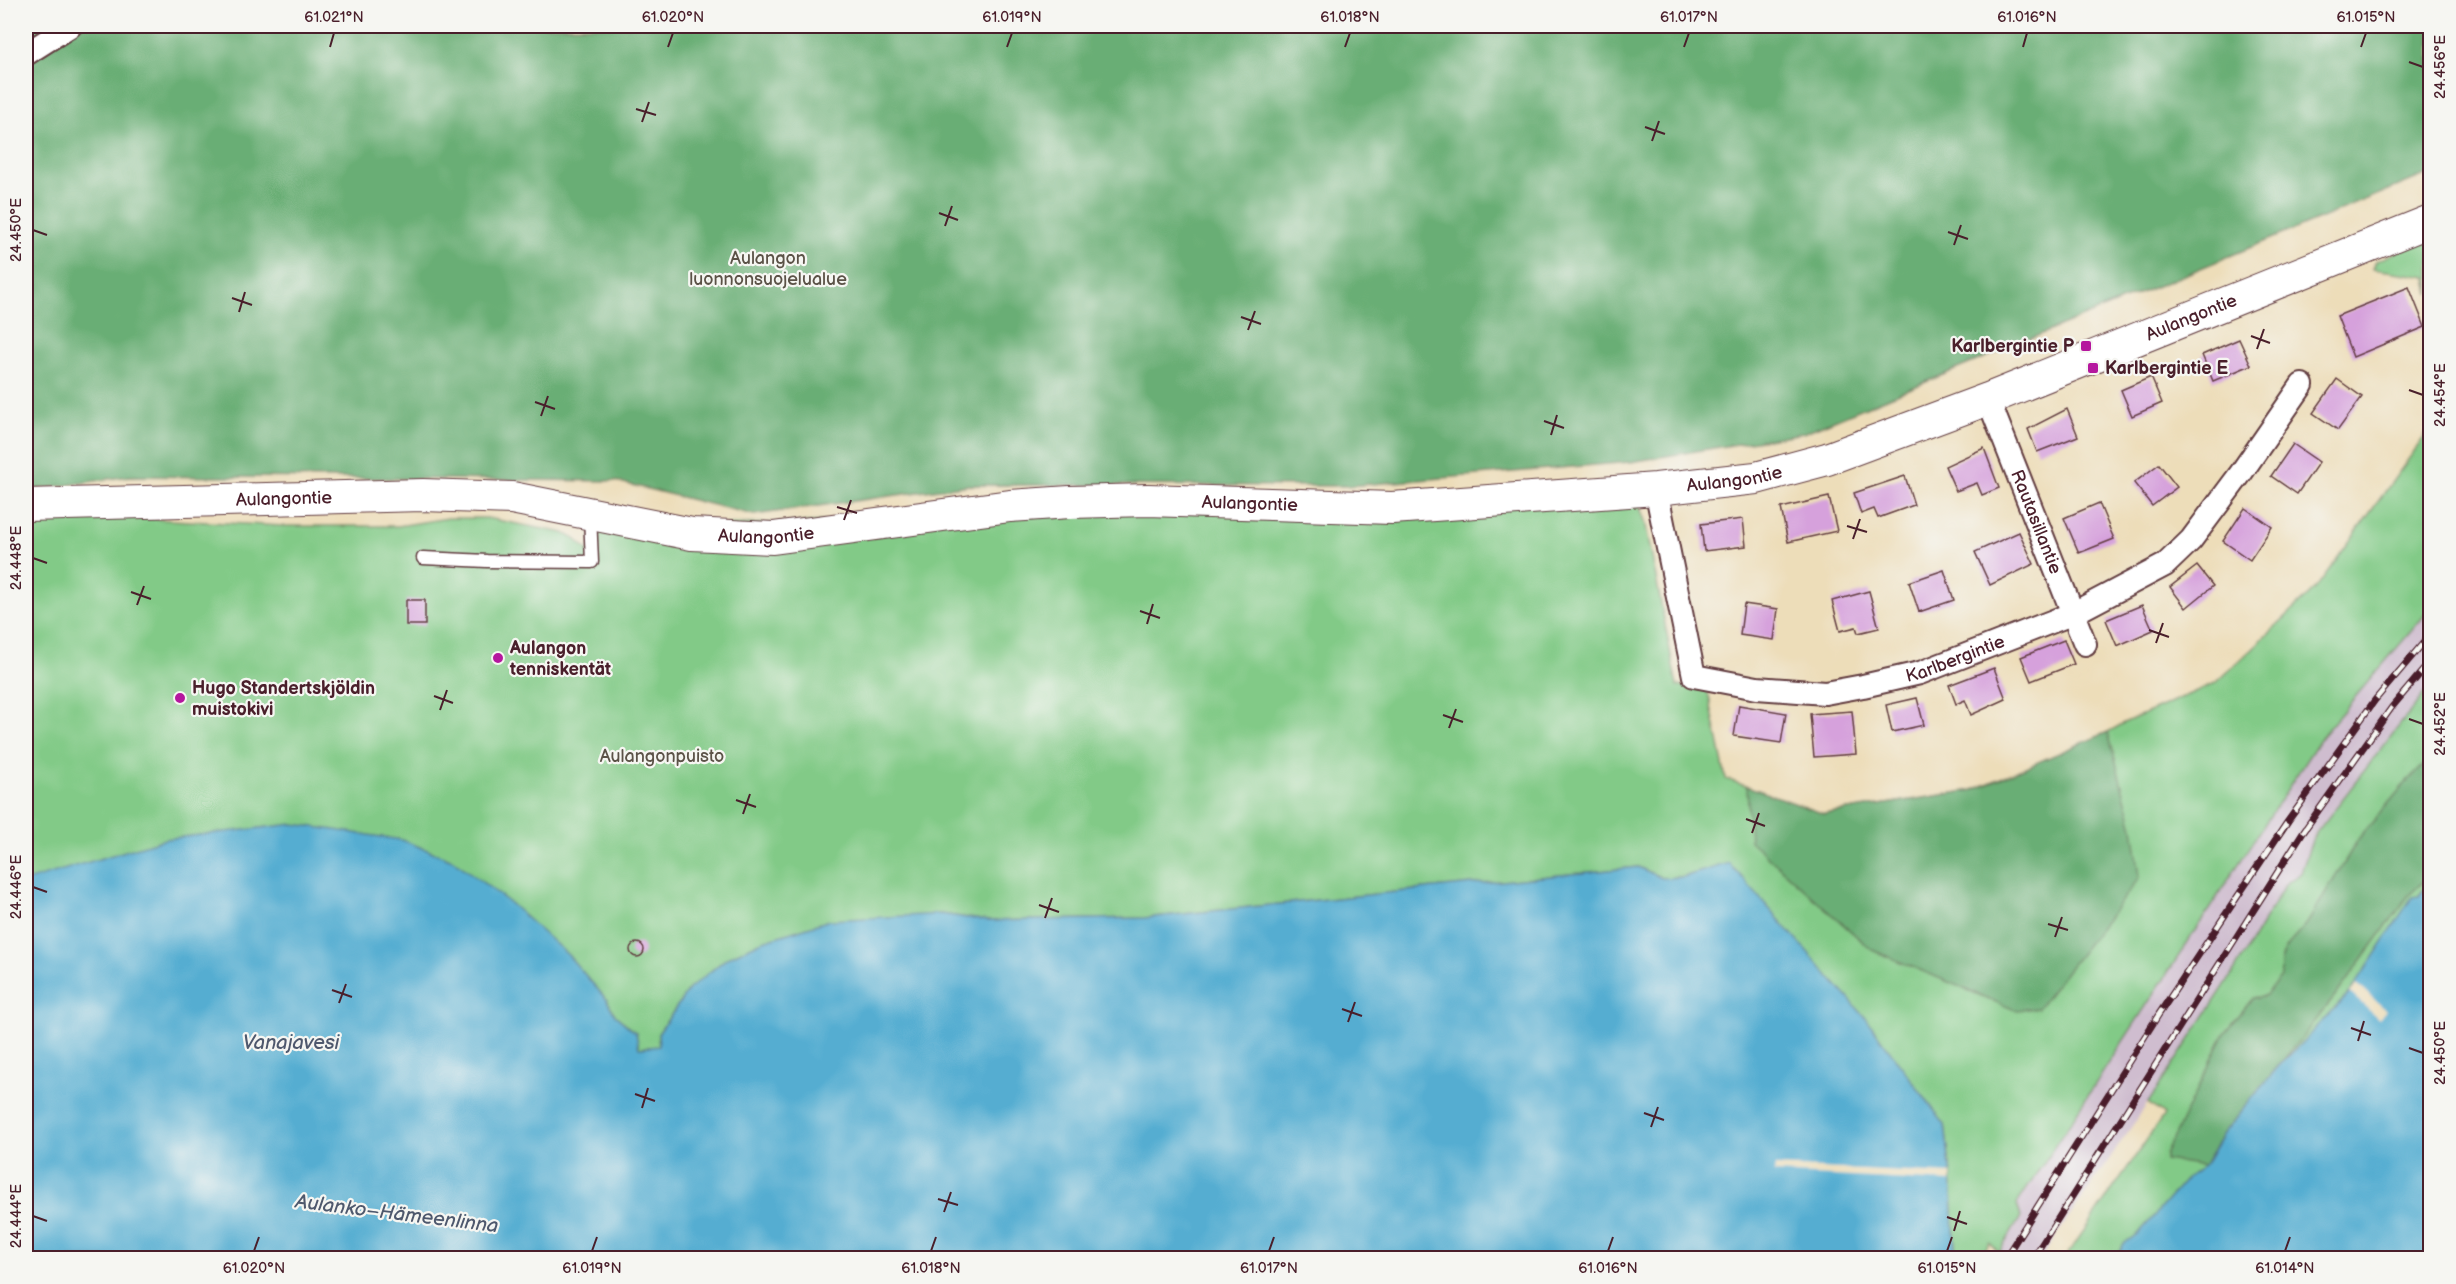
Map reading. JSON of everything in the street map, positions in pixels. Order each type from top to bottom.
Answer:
[{"type":"main road","name":"Aulangontie","points":[[26,505],[423,495],[512,498],[692,534],[773,538],[1010,506],[1070,502],[1148,500],[1392,508],[1656,489],[1756,478],[1827,459],[1989,399],[2430,221]]},
{"type":"street","points":[[26,54],[70,26]]},
{"type":"street","name":"Karlbergintie","points":[[1656,489],[1694,676],[1768,688],[1825,693],[1920,673],[2074,613],[2165,565],[2191,540],[2302,385]]},
{"type":"street","name":"Rautasillantie","points":[[1989,399],[2085,644]]},
{"type":"lane","points":[[423,558],[592,562],[590,514]]},
{"type":"shaded area","points":[[2430,609],[2430,686],[2313,836],[2301,873],[2286,883],[2233,973],[2148,1103],[2041,1258],[1996,1258],[2021,1217],[2017,1204],[2322,736]]},
{"type":"green space","name":"Aulangon luonnonsuojelualue","points":[[26,26],[2430,26],[2430,173],[1803,433],[1631,462],[1348,486],[969,485],[754,515],[615,481],[130,476],[26,491]]},
{"type":"green space","points":[[2430,238],[2430,294],[2427,277],[2373,269],[2376,261]]},
{"type":"green space","name":"Aulangonpuisto","points":[[2430,429],[2430,609],[2322,736],[2017,1204],[2021,1217],[1999,1253],[1990,1243],[1979,1258],[1959,1258],[1955,1250],[1951,1174],[1945,1125],[1729,863],[1683,877],[1662,878],[1638,867],[1144,918],[988,921],[941,914],[727,958],[689,989],[658,1034],[659,1047],[638,1048],[636,1033],[615,1015],[607,1000],[26,881],[26,519],[78,515],[284,526],[398,526],[448,518],[487,518],[564,533],[590,552],[591,529],[1052,514],[1638,502],[1645,521],[1677,686],[1707,687],[1726,779],[1824,814],[1973,790],[2217,682],[2316,588]]},
{"type":"green space","points":[[2430,686],[2430,880],[2350,993],[2277,1068],[2204,1166],[2187,1178],[2140,1232],[2125,1243],[2115,1258],[2065,1258],[2164,1115],[2148,1103],[2233,973],[2286,883],[2301,873],[2313,837]]},
{"type":"green space","points":[[2108,732],[2133,828],[2140,877],[2038,1008],[2015,1010],[1872,950],[1750,841],[1747,786],[1824,814],[1973,790]]},
{"type":"green space","points":[[2430,759],[2430,869],[2422,883],[2409,895],[2334,998],[2222,1135],[2204,1166],[2165,1160],[2165,1154],[2225,1033],[2253,998],[2266,995],[2281,977],[2282,958],[2287,946],[2308,922],[2359,838],[2403,786]]},
{"type":"water","name":"Vanajavesi","points":[[294,824],[402,840],[453,860],[510,903],[568,955],[607,1000],[615,1015],[636,1033],[639,1048],[659,1046],[658,1034],[689,989],[727,958],[760,942],[830,920],[941,914],[988,921],[1144,918],[1638,867],[1662,878],[1683,877],[1729,863],[1865,1017],[1945,1125],[1951,1174],[1955,1250],[1959,1258],[26,1258],[26,881],[165,839]]},
{"type":"water","points":[[2430,880],[2430,1258],[2115,1258],[2125,1243],[2140,1232],[2187,1178],[2204,1166],[2222,1135],[2277,1068],[2350,993],[2412,897],[2419,896]]},
{"type":"pier","points":[[2357,984],[2386,1010],[2379,1019],[2350,993]]},
{"type":"pier","points":[[1775,1166],[1951,1174],[1951,1182],[1774,1173]]},
{"type":"building","points":[[2409,287],[2425,327],[2353,357],[2337,316]]},
{"type":"building","points":[[2239,339],[2251,365],[2213,381],[2202,355]]},
{"type":"building","points":[[2151,377],[2162,403],[2132,416],[2121,390]]},
{"type":"building","points":[[2337,379],[2362,397],[2338,430],[2313,413]]},
{"type":"building","points":[[2067,409],[2078,436],[2037,452],[2028,429]]},
{"type":"building","points":[[2293,444],[2319,462],[2297,494],[2271,476]]},
{"type":"building","points":[[1984,448],[1999,488],[1982,495],[1977,483],[1956,491],[1945,466]]},
{"type":"building","points":[[2159,464],[2177,487],[2152,506],[2134,483]]},
{"type":"building","points":[[1905,476],[1914,505],[1878,518],[1874,509],[1861,514],[1854,493]]},
{"type":"building","points":[[1829,497],[1837,531],[1788,542],[1781,508]]},
{"type":"building","points":[[2099,503],[2114,539],[2079,553],[2064,518]]},
{"type":"building","points":[[2245,508],[2272,527],[2250,560],[2223,541]]},
{"type":"building","points":[[1743,519],[1746,546],[1704,551],[1701,524]]},
{"type":"building","points":[[2019,532],[2034,564],[1990,585],[1975,552]]},
{"type":"building","points":[[2197,566],[2213,586],[2186,608],[2170,587]]},
{"type":"building","points":[[1944,570],[1954,600],[1919,612],[1909,582]]},
{"type":"building","points":[[1869,591],[1879,628],[1858,633],[1856,627],[1840,631],[1832,601]]},
{"type":"building","points":[[406,600],[425,600],[425,625],[406,625]]},
{"type":"building","points":[[1744,604],[1778,609],[1774,640],[1740,635]]},
{"type":"building","points":[[2142,605],[2153,630],[2117,646],[2106,620]]},
{"type":"building","points":[[2064,640],[2074,664],[2031,681],[2021,657]]},
{"type":"building","points":[[1994,668],[2006,699],[1971,715],[1965,700],[1956,704],[1949,685]]},
{"type":"building","points":[[1917,698],[1924,725],[1892,732],[1886,705]]},
{"type":"building","points":[[1739,705],[1786,713],[1781,743],[1734,736]]},
{"type":"building","points":[[1852,711],[1856,754],[1814,757],[1810,714]]},
{"type":"building","points":[[634,943],[640,943],[644,950],[640,957],[634,957],[630,953],[630,947]]},
{"type":"railway","points":[[2005,1258],[2159,1014],[2288,821],[2375,700],[2430,635]]},
{"type":"railway","points":[[2033,1258],[2303,832],[2392,707],[2430,662]]},
{"type":"place","name":"Karlbergintie P","points":[[2086,346]]},
{"type":"place","name":"Karlbergintie E","points":[[2093,368]]},
{"type":"place","name":"Aulangon tenniskentät","points":[[498,658]]},
{"type":"place","name":"Hugo Standertskjöldin muistokivi","points":[[180,698]]},
{"type":"water label","name":"Aulanko–Hämeenlinna","points":[[397,1213]]}]
